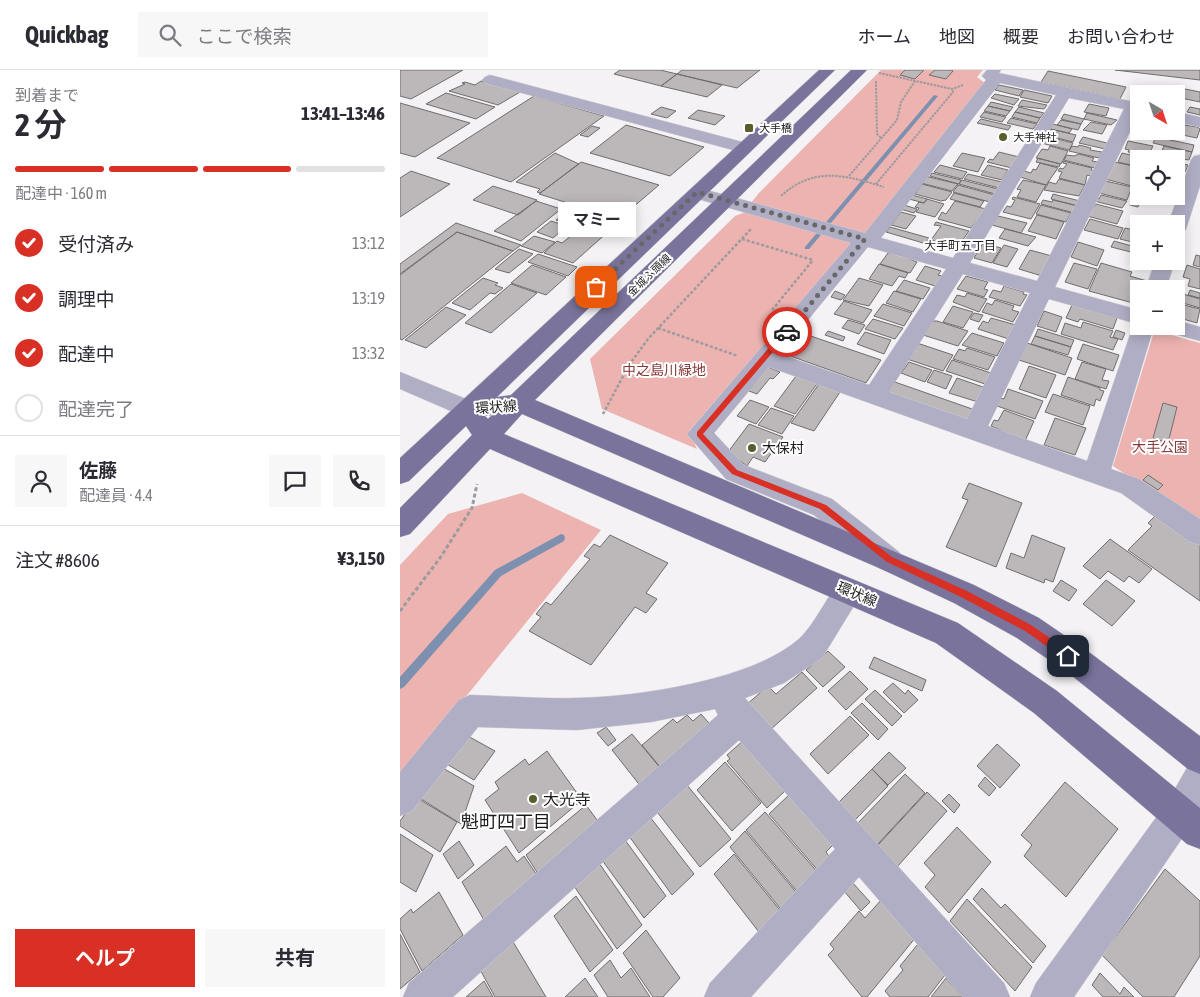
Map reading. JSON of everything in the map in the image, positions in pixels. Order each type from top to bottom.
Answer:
[{"type":"main road","name":"金城ふ頭線","points":[[400,474],[828,70]]},
{"type":"main road","name":"金城ふ頭線","points":[[400,526],[518,403],[860,70]]},
{"type":"main road","name":"環状線","points":[[1190,822],[1052,706],[998,665],[947,633],[487,437],[467,409],[518,403],[592,436],[890,560],[964,594],[1028,628],[1082,665],[1200,757]]},
{"type":"street","points":[[890,560],[823,507],[735,472],[699,434],[840,268],[861,238],[994,74],[1130,107]]},
{"type":"street","points":[[490,80],[744,148]]},
{"type":"street","points":[[874,396],[958,266],[1065,92]]},
{"type":"street","points":[[1185,119],[1200,122]]},
{"type":"street","points":[[973,431],[1130,120]]},
{"type":"street","points":[[1181,215],[1200,160]]},
{"type":"street","points":[[697,192],[1130,314]]},
{"type":"street","points":[[1185,330],[1200,334]]},
{"type":"street","points":[[1096,474],[1140,335]]},
{"type":"street","points":[[762,360],[874,396],[1130,486],[1200,534]]},
{"type":"street","points":[[400,380],[467,409]]},
{"type":"street","points":[[423,997],[730,705],[810,648],[848,590]]},
{"type":"street","points":[[400,799],[470,711],[576,714],[651,706],[730,705],[990,997]]},
{"type":"street","points":[[1050,997],[1190,822],[1200,778]]},
{"type":"street","points":[[724,997],[859,850]]},
{"type":"path","points":[[882,138],[877,134],[876,72],[952,89],[994,74]]},
{"type":"path","points":[[849,176],[897,120],[901,102],[915,81]]},
{"type":"path","points":[[876,184],[953,92],[952,89]]},
{"type":"path","points":[[592,436],[629,365],[658,328],[789,188],[798,183],[834,174],[849,176],[872,183]]},
{"type":"path","points":[[742,239],[840,268]]},
{"type":"path","points":[[658,328],[762,360]]},
{"type":"path","points":[[400,611],[440,558],[472,508],[487,437]]},
{"type":"green space","name":"中之島川緑地","points":[[881,70],[983,70],[977,77],[986,84],[877,224],[849,247],[689,431],[697,449],[602,409],[590,359],[735,216],[743,213],[759,193]]},
{"type":"green space","name":"大手公園","points":[[1153,335],[1172,335],[1200,343],[1200,524],[1113,466]]},
{"type":"green space","points":[[522,493],[601,530],[400,778],[400,565],[448,514]]},
{"type":"building","points":[[400,70],[463,70],[411,99],[400,96]]},
{"type":"building","points":[[620,70],[660,70],[677,74],[661,86],[614,74]]},
{"type":"building","points":[[682,70],[760,70],[737,88],[677,74]]},
{"type":"building","points":[[905,70],[924,70],[915,79],[900,75]]},
{"type":"building","points":[[935,70],[953,71],[946,79],[929,75]]},
{"type":"building","points":[[1115,70],[1200,70],[1200,80]]},
{"type":"building","points":[[1048,71],[1126,87],[1120,99],[1041,82]]},
{"type":"building","points":[[677,74],[722,85],[707,97],[661,86]]},
{"type":"building","points":[[481,81],[520,92],[498,105],[449,91],[465,84],[462,83],[465,82],[475,85]]},
{"type":"building","points":[[999,85],[1023,90],[1019,96],[995,90]]},
{"type":"building","points":[[1185,89],[1200,92],[1200,102],[1185,99]]},
{"type":"building","points":[[1024,90],[1052,96],[1048,103],[1020,97]]},
{"type":"building","points":[[446,93],[495,107],[476,119],[426,104]]},
{"type":"building","points":[[995,94],[1019,99],[1014,105],[991,98]]},
{"type":"building","points":[[534,96],[604,116],[511,182],[437,158]]},
{"type":"building","points":[[1022,100],[1047,105],[1044,109],[1018,106]]},
{"type":"building","points":[[991,102],[1013,107],[1010,111],[988,106]]},
{"type":"building","points":[[400,103],[470,123],[415,157],[400,153]]},
{"type":"building","points":[[1089,104],[1109,108],[1106,116],[1084,112]]},
{"type":"building","points":[[988,106],[1010,111],[1006,116],[984,111]]},
{"type":"building","points":[[661,107],[676,111],[667,118],[651,114]]},
{"type":"building","points":[[1019,107],[1044,113],[1040,118],[1015,112]]},
{"type":"building","points":[[1190,107],[1200,109],[1200,115],[1187,112]]},
{"type":"building","points":[[698,110],[725,116],[715,125],[688,118]]},
{"type":"building","points":[[984,112],[1006,117],[1002,122],[980,117]]},
{"type":"building","points":[[1015,112],[1040,118],[1037,123],[1012,117]]},
{"type":"building","points":[[1087,113],[1117,120],[1111,125],[1084,119]]},
{"type":"building","points":[[1064,114],[1084,119],[1081,124],[1061,119]]},
{"type":"building","points":[[1011,118],[1037,124],[1033,129],[1007,123]]},
{"type":"building","points":[[981,119],[1011,126],[1008,130],[977,123]]},
{"type":"building","points":[[1061,120],[1081,124],[1078,130],[1057,125]]},
{"type":"building","points":[[1091,122],[1107,125],[1102,134],[1083,130]]},
{"type":"building","points":[[1053,124],[1072,129],[1069,133],[1050,129]]},
{"type":"building","points":[[626,125],[704,147],[670,176],[590,153]]},
{"type":"building","points":[[1185,125],[1200,129],[1197,138],[1185,136]]},
{"type":"building","points":[[592,126],[600,128],[588,137],[580,135]]},
{"type":"building","points":[[1050,129],[1076,135],[1073,142],[1046,135]]},
{"type":"building","points":[[1045,136],[1073,143],[1069,150],[1041,143]]},
{"type":"building","points":[[1083,137],[1107,143],[1105,149],[1079,143]]},
{"type":"building","points":[[1154,140],[1170,140],[1194,145],[1192,152],[1153,143]]},
{"type":"building","points":[[1128,141],[1153,146],[1151,150],[1130,150],[1130,152],[1125,149]]},
{"type":"building","points":[[1079,145],[1091,148],[1090,150],[1102,152],[1099,158],[1069,151],[1072,146],[1078,147]]},
{"type":"building","points":[[1050,146],[1068,151],[1061,164],[1036,158],[1042,149],[1048,150]]},
{"type":"building","points":[[1164,146],[1183,150],[1162,150]]},
{"type":"building","points":[[1185,150],[1192,152],[1189,160],[1185,159]]},
{"type":"building","points":[[999,152],[1019,157],[1012,168],[987,162],[990,159],[993,160]]},
{"type":"building","points":[[555,153],[579,164],[540,193],[537,192],[540,189],[516,182]]},
{"type":"building","points":[[962,153],[985,158],[978,172],[953,166]]},
{"type":"building","points":[[1122,153],[1130,155],[1130,165],[1118,162]]},
{"type":"building","points":[[1079,154],[1094,158],[1092,161],[1098,162],[1095,168],[1064,160],[1067,155],[1074,156]]},
{"type":"building","points":[[1038,158],[1060,164],[1059,167],[1036,162]]},
{"type":"building","points":[[1063,161],[1092,168],[1091,170],[1095,171],[1092,176],[1087,175],[1085,185],[1059,178],[1062,172],[1058,171],[1067,164],[1063,163]]},
{"type":"building","points":[[581,162],[659,185],[619,219],[539,194]]},
{"type":"building","points":[[1114,162],[1130,165],[1130,185],[1105,179]]},
{"type":"building","points":[[1040,163],[1058,168],[1046,185],[1020,177],[1024,171],[1031,173],[1033,169],[1036,170]]},
{"type":"building","points":[[940,165],[967,172],[962,179],[934,172]]},
{"type":"building","points":[[988,165],[1008,170],[1002,180],[981,175]]},
{"type":"building","points":[[411,171],[450,184],[400,217],[400,178]]},
{"type":"building","points":[[932,173],[961,180],[959,184],[930,176]]},
{"type":"building","points":[[968,174],[1002,182],[999,188],[964,179]]},
{"type":"building","points":[[926,176],[958,184],[952,191],[921,183]]},
{"type":"building","points":[[1059,179],[1085,185],[1079,196],[1044,190],[1049,182],[1056,184]]},
{"type":"building","points":[[962,180],[998,189],[995,194],[959,184]]},
{"type":"building","points":[[1023,180],[1046,185],[1036,202],[1017,197],[1021,190],[1017,189]]},
{"type":"building","points":[[1105,181],[1130,187],[1127,200],[1099,193]]},
{"type":"building","points":[[922,184],[952,192],[946,200],[941,201],[915,194]]},
{"type":"building","points":[[958,185],[995,195],[990,202],[953,192]]},
{"type":"building","points":[[493,186],[537,200],[518,215],[473,200]]},
{"type":"building","points":[[954,193],[984,201],[980,207],[950,199]]},
{"type":"building","points":[[1053,194],[1080,201],[1078,206],[1051,199]]},
{"type":"building","points":[[912,195],[927,199],[924,203],[909,199]]},
{"type":"building","points":[[1101,195],[1127,201],[1122,208],[1094,201],[1095,198],[1099,199]]},
{"type":"building","points":[[1013,197],[1040,204],[1031,219],[1003,212],[1007,206],[1011,207],[1015,200],[1012,199]]},
{"type":"building","points":[[927,199],[944,204],[935,217],[916,212],[919,208],[915,207],[919,202],[924,203]]},
{"type":"building","points":[[1043,200],[1052,202],[1053,200],[1078,206],[1074,213],[1041,204]]},
{"type":"building","points":[[536,201],[561,209],[521,241],[494,231]]},
{"type":"building","points":[[955,201],[986,209],[971,228],[938,219],[942,212],[946,214]]},
{"type":"building","points":[[1096,204],[1123,211],[1117,224],[1087,216]]},
{"type":"building","points":[[904,205],[917,209],[914,213],[900,209]]},
{"type":"building","points":[[1041,205],[1071,213],[1066,222],[1036,214]]},
{"type":"building","points":[[568,210],[593,216],[579,227],[556,220]]},
{"type":"building","points":[[901,212],[916,216],[906,229],[891,225]]},
{"type":"building","points":[[1037,215],[1064,222],[1056,239],[1028,231]]},
{"type":"building","points":[[998,216],[1027,223],[1021,233],[992,225]]},
{"type":"building","points":[[595,217],[618,223],[573,263],[544,253],[557,241],[562,243]]},
{"type":"building","points":[[1090,219],[1123,228],[1118,239],[1084,230]]},
{"type":"building","points":[[551,221],[567,226],[553,238],[537,232]]},
{"type":"building","points":[[936,222],[969,231],[955,251],[939,246],[941,243],[931,240],[941,226],[934,225]]},
{"type":"building","points":[[456,223],[521,245],[513,251],[457,232],[400,274],[400,264]]},
{"type":"building","points":[[890,227],[929,238],[927,241],[931,242],[930,245],[886,232]]},
{"type":"building","points":[[1125,228],[1130,229],[1130,242],[1120,239]]},
{"type":"building","points":[[1005,229],[1036,237],[1028,246],[999,238]]},
{"type":"building","points":[[457,232],[513,251],[402,340],[400,339],[400,275]]},
{"type":"building","points":[[534,236],[555,242],[542,253],[521,246]]},
{"type":"building","points":[[1114,241],[1130,245],[1130,252],[1111,247]]},
{"type":"building","points":[[1078,242],[1104,250],[1097,266],[1071,257]]},
{"type":"building","points":[[983,243],[1001,248],[992,263],[974,258]]},
{"type":"building","points":[[1004,245],[1018,249],[1007,267],[993,263]]},
{"type":"building","points":[[519,249],[533,254],[509,273],[495,269]]},
{"type":"building","points":[[1030,250],[1052,256],[1042,276],[1019,269]]},
{"type":"building","points":[[888,253],[900,255],[917,262],[910,273],[880,264]]},
{"type":"building","points":[[538,254],[577,267],[568,276],[528,262]]},
{"type":"building","points":[[1196,255],[1200,256],[1200,267],[1193,265]]},
{"type":"building","points":[[1074,263],[1097,269],[1088,289],[1065,282]]},
{"type":"building","points":[[1101,263],[1132,272],[1130,276],[1144,280],[1130,280],[1130,302],[1089,291]]},
{"type":"building","points":[[879,264],[908,273],[905,278],[899,276],[892,286],[869,279]]},
{"type":"building","points":[[532,265],[566,277],[546,295],[511,283]]},
{"type":"building","points":[[1187,265],[1200,269],[1200,289],[1188,286],[1190,279],[1183,277]]},
{"type":"building","points":[[925,266],[941,271],[938,275],[942,276],[935,286],[916,280]]},
{"type":"building","points":[[966,276],[988,282],[984,289],[988,290],[984,297],[957,289]]},
{"type":"building","points":[[483,278],[498,283],[495,285],[503,288],[495,294],[490,293],[470,310],[452,303]]},
{"type":"building","points":[[859,278],[883,285],[869,306],[843,300]]},
{"type":"building","points":[[904,280],[930,288],[923,299],[896,291]]},
{"type":"building","points":[[511,284],[537,293],[491,333],[465,323]]},
{"type":"building","points":[[1004,286],[1024,292],[1023,294],[1027,295],[1020,306],[989,297],[993,290],[1001,292]]},
{"type":"building","points":[[1190,290],[1200,293],[1200,298],[1188,295]]},
{"type":"building","points":[[835,291],[845,295],[841,300],[831,297]]},
{"type":"building","points":[[894,291],[921,299],[913,312],[886,303]]},
{"type":"building","points":[[967,293],[987,299],[979,312],[953,302],[957,295],[965,297]]},
{"type":"building","points":[[1185,295],[1200,299],[1200,308],[1185,304]]},
{"type":"building","points":[[995,300],[1014,306],[1012,310],[1019,312],[1013,322],[982,312],[987,303],[992,305]]},
{"type":"building","points":[[844,301],[872,310],[863,323],[834,314]]},
{"type":"building","points":[[883,304],[912,313],[904,326],[874,316]]},
{"type":"building","points":[[1072,305],[1117,318],[1113,329],[1080,319],[1078,322],[1066,318]]},
{"type":"building","points":[[1185,305],[1200,309],[1197,323],[1185,320]]},
{"type":"building","points":[[953,306],[973,312],[963,328],[943,322]]},
{"type":"building","points":[[446,307],[466,315],[426,348],[405,340]]},
{"type":"building","points":[[1044,311],[1062,317],[1056,332],[1037,326]]},
{"type":"building","points":[[974,313],[983,315],[979,322],[970,319]]},
{"type":"building","points":[[991,318],[1016,325],[1009,339],[978,329],[983,321],[988,323]]},
{"type":"building","points":[[873,319],[903,328],[895,339],[865,329]]},
{"type":"building","points":[[848,320],[865,325],[859,334],[842,328]]},
{"type":"building","points":[[931,321],[937,321],[968,331],[958,346],[923,335]]},
{"type":"building","points":[[1083,322],[1113,331],[1110,337],[1118,339],[1113,350],[1061,334],[1065,323],[1081,328]]},
{"type":"building","points":[[1038,329],[1074,340],[1071,347],[1035,336]]},
{"type":"building","points":[[1116,330],[1125,333],[1122,340],[1113,337]]},
{"type":"building","points":[[828,331],[845,337],[843,341],[825,335]]},
{"type":"building","points":[[799,332],[881,360],[866,383],[782,353]]},
{"type":"building","points":[[865,332],[891,340],[884,354],[857,344]]},
{"type":"building","points":[[972,333],[1004,343],[997,356],[962,345]]},
{"type":"building","points":[[1035,336],[1071,347],[1068,355],[1031,344]]},
{"type":"building","points":[[917,343],[953,355],[943,371],[907,359]]},
{"type":"building","points":[[1027,343],[1072,358],[1065,375],[1019,360]]},
{"type":"building","points":[[1083,344],[1119,355],[1113,371],[1077,359]]},
{"type":"building","points":[[967,348],[995,357],[988,370],[953,359],[959,349],[965,351]]},
{"type":"building","points":[[952,360],[994,374],[988,385],[946,371]]},
{"type":"building","points":[[909,362],[932,370],[925,382],[901,373]]},
{"type":"building","points":[[1082,362],[1106,369],[1102,380],[1109,381],[1106,389],[1075,379]]},
{"type":"building","points":[[1029,366],[1056,375],[1046,398],[1019,389]]},
{"type":"building","points":[[768,367],[780,372],[773,379],[770,378],[757,394],[749,391]]},
{"type":"building","points":[[934,370],[952,376],[946,389],[927,382]]},
{"type":"building","points":[[796,376],[817,384],[795,414],[774,406]]},
{"type":"building","points":[[1068,377],[1104,391],[1100,401],[1096,399],[1094,406],[1061,395]]},
{"type":"building","points":[[957,378],[986,388],[978,402],[949,393]]},
{"type":"building","points":[[892,381],[975,410],[971,419],[966,420],[889,393],[887,389]]},
{"type":"building","points":[[819,384],[840,392],[814,431],[791,423]]},
{"type":"building","points":[[1008,389],[1043,401],[1035,419],[997,406],[1000,398],[1004,399]]},
{"type":"building","points":[[1053,394],[1090,406],[1083,425],[1045,412]]},
{"type":"building","points":[[750,400],[769,407],[756,424],[737,416]]},
{"type":"building","points":[[1163,403],[1177,407],[1168,443],[1153,438]]},
{"type":"building","points":[[771,408],[794,416],[782,434],[758,425]]},
{"type":"building","points":[[1004,410],[1034,421],[1025,441],[991,426],[994,420],[998,421]]},
{"type":"building","points":[[1055,418],[1086,428],[1075,455],[1044,445]]},
{"type":"building","points":[[749,424],[783,437],[765,462],[753,457],[747,466],[728,452]]},
{"type":"building","points":[[1148,475],[1163,485],[1158,490],[1143,480]]},
{"type":"building","points":[[969,483],[1022,503],[996,567],[946,547],[968,500],[962,498]]},
{"type":"building","points":[[1156,515],[1200,545],[1200,601],[1128,550],[1152,526],[1148,523]]},
{"type":"building","points":[[610,535],[668,563],[646,593],[657,599],[646,613],[635,607],[591,665],[529,631],[541,617],[536,614],[546,602],[551,605],[590,559],[584,556],[594,544],[600,547]]},
{"type":"building","points":[[1032,535],[1065,548],[1053,582],[1045,579],[1044,583],[1006,568],[1011,553],[1024,558]]},
{"type":"building","points":[[1110,539],[1152,569],[1139,583],[1129,576],[1124,582],[1108,571],[1100,579],[1083,566]]},
{"type":"building","points":[[1061,580],[1077,590],[1069,601],[1053,591]]},
{"type":"building","points":[[1106,580],[1135,601],[1112,626],[1083,604]]},
{"type":"building","points":[[828,651],[845,667],[823,687],[806,670]]},
{"type":"building","points":[[874,657],[926,680],[922,691],[869,668]]},
{"type":"building","points":[[850,671],[868,689],[846,710],[828,691]]},
{"type":"building","points":[[802,672],[817,688],[770,730],[746,705],[768,686],[776,694]]},
{"type":"building","points":[[893,683],[905,694],[908,690],[918,700],[904,713],[883,692]]},
{"type":"building","points":[[875,690],[902,716],[892,726],[865,699]]},
{"type":"building","points":[[862,703],[888,729],[878,740],[851,713]]},
{"type":"building","points":[[701,714],[715,730],[665,773],[642,745],[673,719],[677,723],[687,715],[693,721]]},
{"type":"building","points":[[850,716],[869,735],[828,774],[810,754]]},
{"type":"building","points":[[606,727],[616,740],[608,746],[597,733]]},
{"type":"building","points":[[632,734],[662,770],[642,788],[612,750]]},
{"type":"building","points":[[466,735],[495,751],[474,780],[445,763]]},
{"type":"building","points":[[744,740],[787,789],[767,808],[727,761],[730,759],[727,755]]},
{"type":"building","points":[[997,744],[1020,765],[1000,788],[977,766]]},
{"type":"building","points":[[547,751],[582,800],[519,853],[485,800],[499,789],[495,782],[525,759],[529,765]]},
{"type":"building","points":[[889,752],[906,768],[888,785],[872,769]]},
{"type":"building","points":[[725,762],[761,803],[732,831],[697,790]]},
{"type":"building","points":[[441,767],[474,786],[461,824],[418,797]]},
{"type":"building","points":[[872,769],[888,786],[854,821],[838,803]]},
{"type":"building","points":[[905,774],[925,793],[877,845],[857,824]]},
{"type":"building","points":[[985,777],[996,788],[989,796],[978,786]]},
{"type":"building","points":[[1065,782],[1118,829],[1066,897],[1024,856],[1032,845],[1021,835]]},
{"type":"building","points":[[687,785],[731,839],[700,867],[654,808]]},
{"type":"building","points":[[927,792],[947,811],[897,867],[877,846]]},
{"type":"building","points":[[790,794],[835,843],[826,852],[833,861],[821,874],[769,814]]},
{"type":"building","points":[[949,794],[960,805],[954,813],[942,801]]},
{"type":"building","points":[[417,798],[457,822],[440,852],[400,826],[400,821]]},
{"type":"building","points":[[586,805],[600,824],[540,877],[526,855]]},
{"type":"building","points":[[765,812],[820,875],[800,895],[746,830]]},
{"type":"building","points":[[647,813],[694,874],[672,895],[626,832]]},
{"type":"building","points":[[957,827],[991,862],[949,913],[925,887],[935,875],[924,863]]},
{"type":"building","points":[[745,831],[800,897],[784,913],[730,847]]},
{"type":"building","points":[[400,834],[433,855],[416,892],[400,882]]},
{"type":"building","points":[[625,840],[666,896],[644,918],[602,860]]},
{"type":"building","points":[[459,841],[474,865],[458,879],[443,854]]},
{"type":"building","points":[[506,846],[517,862],[524,856],[541,881],[488,927],[462,882]]},
{"type":"building","points":[[734,854],[783,914],[762,936],[714,874]]},
{"type":"building","points":[[599,863],[642,925],[617,949],[574,886]]},
{"type":"building","points":[[1165,869],[1200,901],[1200,956],[1174,997],[1143,997],[1102,955]]},
{"type":"building","points":[[852,882],[870,902],[861,911],[844,891]]},
{"type":"building","points":[[982,888],[1001,908],[1005,904],[1046,946],[1033,963],[973,899]]},
{"type":"building","points":[[439,892],[463,935],[422,971],[400,929],[400,919],[411,909],[413,913]]},
{"type":"building","points":[[576,896],[613,950],[590,972],[554,916]]},
{"type":"building","points":[[882,899],[916,937],[867,997],[862,997],[828,955],[834,949],[830,944],[859,911],[865,918]]},
{"type":"building","points":[[967,899],[1032,967],[1015,991],[950,921]]},
{"type":"building","points":[[646,930],[680,978],[663,997],[653,997],[623,953]]},
{"type":"building","points":[[400,934],[420,972],[400,989]]},
{"type":"building","points":[[509,935],[546,997],[495,997],[477,964]]},
{"type":"building","points":[[918,944],[945,975],[928,997],[890,997],[885,991],[903,970],[900,966]]},
{"type":"building","points":[[610,960],[621,978],[631,968],[650,997],[608,997],[594,975]]},
{"type":"building","points":[[1100,973],[1120,994],[1124,987],[1134,997],[1103,997],[1092,985]]},
{"type":"building","points":[[585,978],[598,997],[565,997]]},
{"type":"building","points":[[946,978],[963,997],[931,997]]},
{"type":"building","points":[[484,981],[493,997],[466,997]]},
{"type":"waterway","points":[[807,248],[936,96]]},
{"type":"waterway","points":[[400,684],[498,573],[561,538]]},
{"type":"way so far","points":[[596,287],[697,192],[865,239],[787,332]]},
{"type":"place","name":"大手橋","points":[[749,128]]},
{"type":"place","name":"大手神社","points":[[1003,137]]},
{"type":"place","name":"マミー","points":[[596,287]]},
{"type":"place","name":"大保村","points":[[752,448]]},
{"type":"place","name":"大光寺","points":[[533,799]]},
{"type":"district","name":"大手町五丁目","points":[[960,246]]},
{"type":"district","name":"魁町四丁目","points":[[506,821]]},
{"type":"route","points":[[787,332],[699,434],[735,472],[823,507],[890,560],[964,594],[1028,628],[1068,656]]}]
